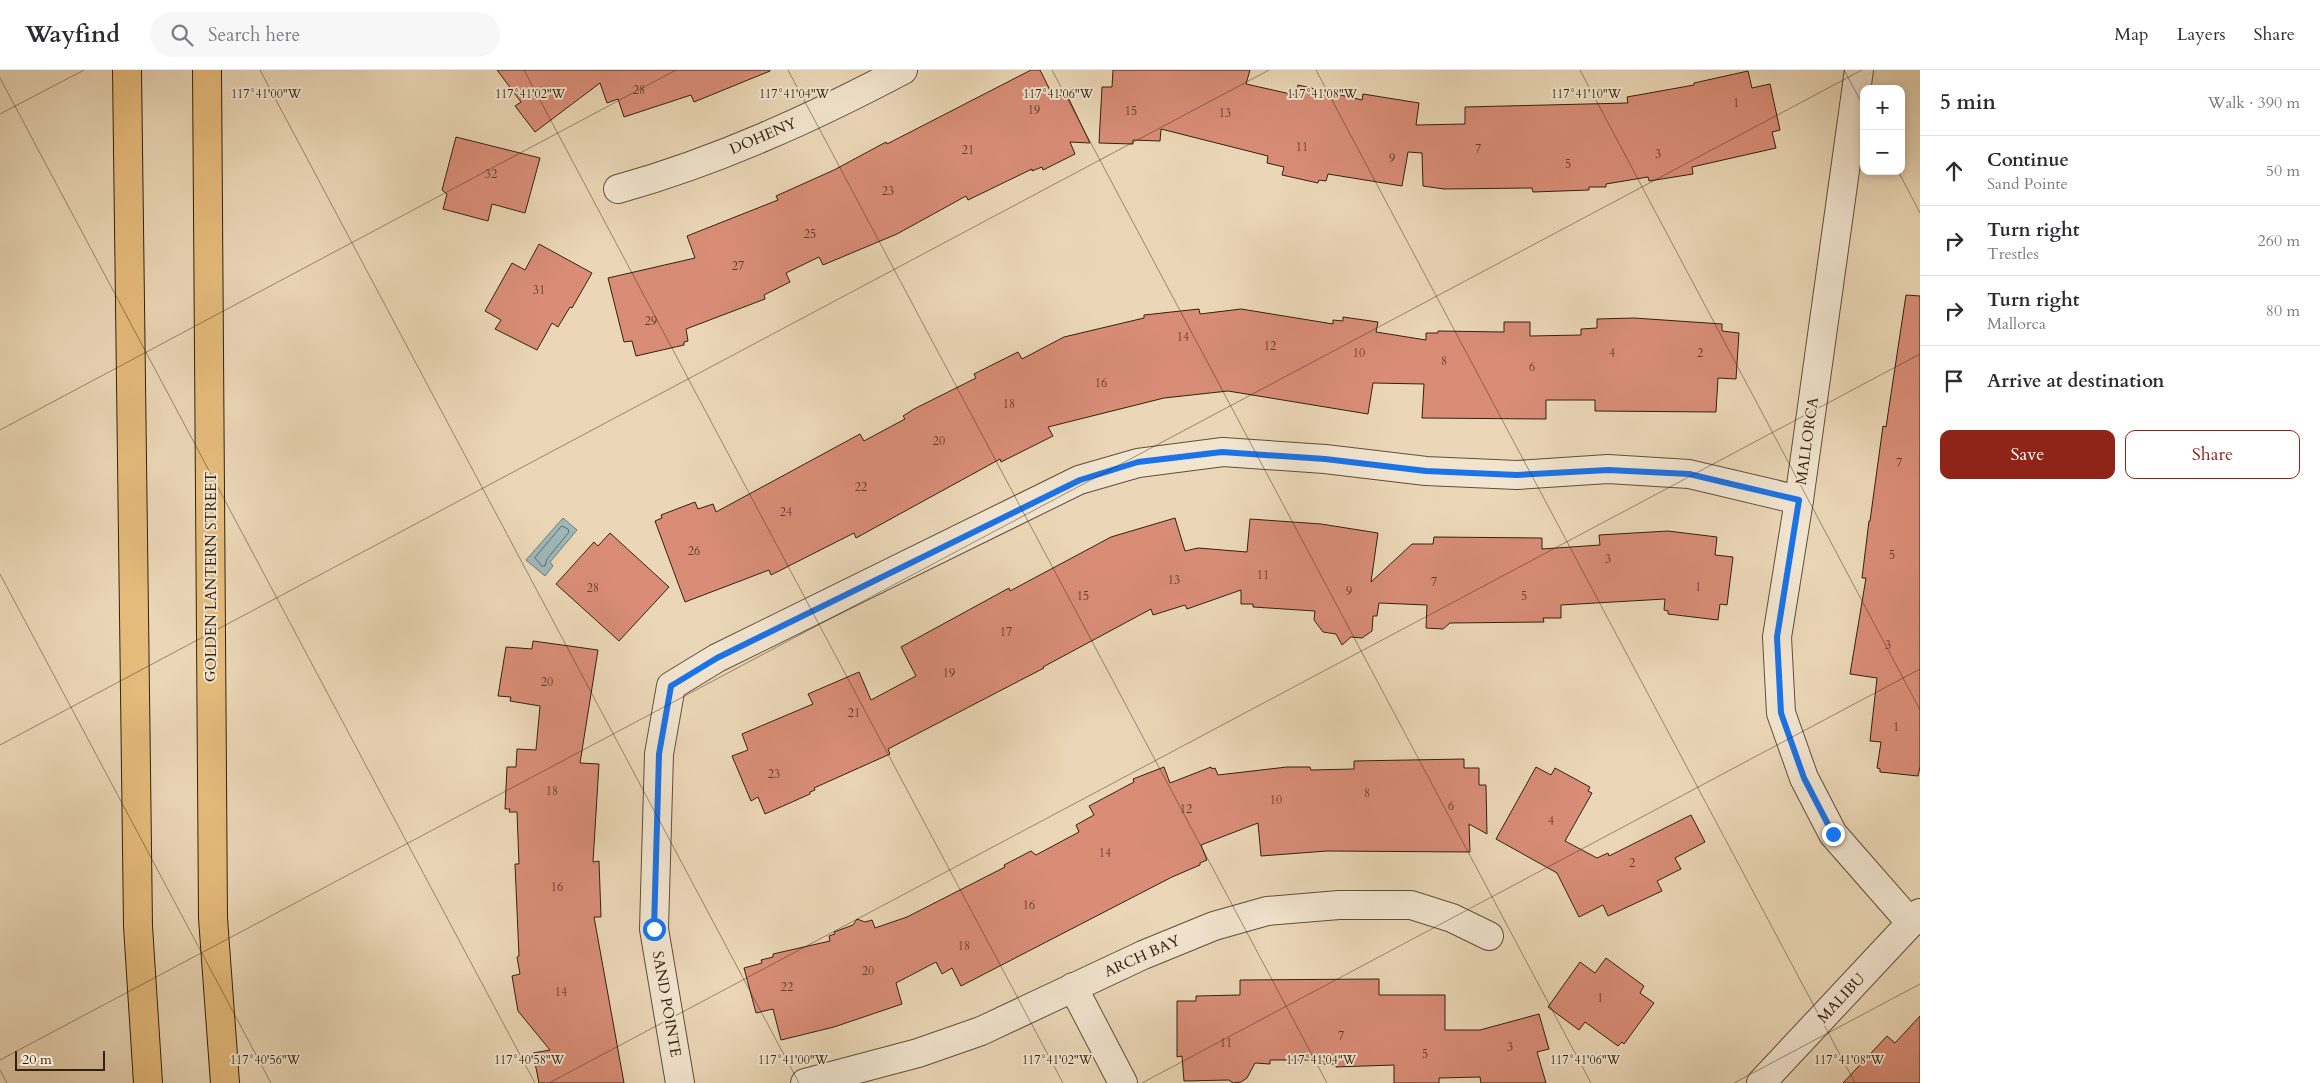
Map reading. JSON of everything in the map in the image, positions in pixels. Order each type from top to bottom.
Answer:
[{"type":"main road","points":[[127,70],[138,926],[148,1083]]},
{"type":"main road","name":"GOLDEN LANTERN STREET","points":[[207,70],[213,918],[225,1083]]},
{"type":"street","name":"DOHENY","points":[[618,189],[660,177],[772,134],[850,98],[903,70]]},
{"type":"street","name":"MALLORCA","points":[[1859,70],[1799,500],[1777,637],[1781,713],[1804,778],[1833,834],[1916,918]]},
{"type":"street","name":"SAND POINTE","points":[[680,1083],[654,929],[659,754],[671,686],[717,658],[862,588],[999,518],[1080,480],[1138,462],[1222,452],[1325,459],[1426,471],[1508,475],[1608,470],[1689,474],[1799,500]]},
{"type":"street","name":"ARCH BAY","points":[[805,1083],[918,1053],[981,1031],[1143,954],[1214,926],[1267,911],[1339,905],[1411,905],[1452,918],[1489,936]]},
{"type":"street","name":"MALIBU","points":[[1761,1083],[1916,918]]},
{"type":"street","points":[[1073,987],[1123,1083]]},
{"type":"water","points":[[563,518],[577,530],[550,562],[553,566],[545,576],[526,560]]},
{"type":"building","points":[[497,70],[770,71],[694,102],[691,95],[624,117],[618,99],[607,103],[600,83],[535,132],[515,106],[521,102]]},
{"type":"building","points":[[1031,70],[1040,70],[1054,98],[1066,93],[1090,143],[1070,142],[1075,154],[1043,170],[1042,167],[1032,171],[1032,169],[968,200],[966,196],[897,234],[823,265],[819,257],[786,273],[790,282],[764,295],[765,299],[686,329],[688,341],[684,342],[684,345],[636,356],[632,341],[624,342],[608,278],[695,258],[687,236],[778,200],[776,196],[834,170],[886,142],[887,144]]},
{"type":"building","points":[[1113,70],[1250,70],[1246,84],[1295,95],[1298,85],[1362,100],[1363,94],[1419,103],[1416,125],[1465,124],[1465,107],[1628,103],[1627,97],[1694,85],[1694,83],[1748,71],[1752,88],[1770,84],[1780,130],[1772,132],[1776,148],[1692,167],[1693,174],[1649,181],[1648,177],[1606,184],[1606,187],[1589,187],[1589,190],[1533,192],[1532,188],[1444,189],[1423,186],[1422,153],[1408,152],[1402,186],[1328,174],[1326,181],[1319,180],[1318,183],[1282,175],[1284,167],[1267,163],[1268,156],[1161,129],[1160,141],[1133,140],[1133,144],[1099,143],[1102,87],[1112,87]]},
{"type":"building","points":[[456,137],[540,158],[525,213],[492,204],[488,221],[443,209],[447,194],[442,190]]},
{"type":"building","points":[[539,244],[592,273],[572,308],[570,307],[558,327],[552,323],[537,350],[495,329],[501,320],[485,311],[512,263],[525,270]]},
{"type":"building","points":[[1906,295],[1920,296],[1920,767],[1918,776],[1880,772],[1880,769],[1877,768],[1881,742],[1870,741],[1877,678],[1850,674],[1866,578],[1862,578],[1883,426],[1886,427]]},
{"type":"building","points":[[1199,309],[1200,314],[1241,309],[1333,324],[1333,320],[1343,321],[1343,317],[1378,322],[1376,332],[1426,340],[1426,333],[1438,333],[1438,331],[1504,332],[1504,322],[1530,322],[1530,336],[1581,335],[1581,329],[1597,328],[1597,319],[1634,318],[1722,324],[1722,331],[1739,333],[1736,379],[1718,378],[1716,412],[1595,411],[1595,400],[1546,400],[1546,419],[1422,418],[1424,384],[1373,383],[1368,414],[1228,391],[1164,398],[1048,427],[1053,436],[1001,462],[1000,459],[856,538],[854,533],[771,575],[769,570],[685,602],[655,521],[662,518],[661,515],[695,502],[698,509],[713,504],[716,512],[860,434],[864,441],[905,419],[903,416],[914,409],[976,378],[974,374],[1018,352],[1022,359],[1064,337],[1144,318],[1144,315]]},
{"type":"building","points":[[1175,518],[1185,551],[1198,548],[1247,552],[1250,519],[1321,524],[1378,533],[1371,582],[1412,544],[1433,544],[1434,537],[1542,538],[1542,549],[1600,545],[1599,535],[1668,531],[1717,537],[1715,555],[1733,557],[1727,605],[1720,604],[1718,620],[1668,614],[1668,611],[1664,610],[1665,599],[1561,605],[1561,618],[1543,618],[1544,622],[1450,623],[1443,629],[1426,628],[1427,605],[1379,603],[1377,616],[1373,616],[1372,631],[1362,638],[1351,637],[1342,645],[1336,634],[1323,632],[1314,620],[1315,611],[1253,607],[1253,604],[1241,604],[1241,590],[1187,609],[1185,605],[1153,615],[1151,609],[1044,668],[888,749],[890,754],[814,788],[815,790],[810,792],[810,794],[765,814],[758,797],[751,801],[732,756],[748,750],[742,734],[813,704],[808,694],[859,672],[871,700],[916,676],[901,647],[1009,588],[1010,591],[1111,537]]},
{"type":"building","points":[[610,533],[669,587],[619,641],[556,584],[594,542],[598,546]]},
{"type":"building","points":[[533,641],[598,650],[580,763],[599,764],[593,862],[599,861],[601,917],[594,917],[624,1083],[539,1083],[533,1053],[550,1050],[518,1011],[512,976],[520,974],[517,957],[519,956],[515,864],[519,864],[517,812],[509,812],[510,809],[505,809],[507,767],[516,767],[517,749],[536,750],[540,706],[510,701],[511,697],[498,696],[506,647],[532,649]]},
{"type":"building","points":[[1464,759],[1464,768],[1479,768],[1479,785],[1486,785],[1487,834],[1469,824],[1470,852],[1327,851],[1261,856],[1258,823],[1201,845],[1207,860],[1200,863],[1200,865],[1172,877],[961,986],[952,968],[942,974],[936,962],[896,983],[902,1004],[834,1027],[781,1040],[773,1009],[756,1013],[744,968],[762,963],[761,960],[773,957],[773,954],[830,941],[829,936],[835,934],[834,932],[853,925],[857,919],[865,922],[872,920],[875,928],[907,917],[1005,867],[1004,865],[1031,851],[1036,855],[1079,832],[1076,825],[1094,815],[1089,806],[1134,782],[1133,779],[1164,767],[1170,783],[1211,767],[1212,769],[1215,768],[1218,775],[1287,767],[1310,767],[1311,770],[1354,769],[1354,761]]},
{"type":"building","points":[[1536,767],[1551,775],[1555,768],[1590,787],[1588,791],[1592,793],[1565,841],[1597,858],[1608,853],[1609,856],[1691,815],[1705,842],[1675,858],[1681,869],[1657,881],[1662,891],[1608,916],[1603,905],[1579,917],[1557,873],[1496,839]]},
{"type":"building","points":[[1606,958],[1644,986],[1640,993],[1654,1003],[1624,1044],[1622,1042],[1618,1046],[1585,1022],[1579,1030],[1548,1007],[1580,962],[1595,973]]},
{"type":"building","points":[[1379,979],[1379,995],[1445,995],[1445,1030],[1480,1030],[1539,1014],[1549,1049],[1537,1052],[1546,1083],[1481,1083],[1480,1077],[1439,1078],[1439,1083],[1394,1083],[1394,1065],[1336,1067],[1336,1064],[1322,1064],[1322,1060],[1270,1060],[1270,1064],[1255,1063],[1247,1078],[1241,1082],[1233,1083],[1229,1080],[1184,1081],[1182,1056],[1177,1057],[1177,1001],[1196,1001],[1196,996],[1240,995],[1240,980]]},
{"type":"building","points":[[1920,1016],[1920,1083],[1843,1083],[1887,1036],[1895,1043]]},
{"type":"route","points":[[654,929],[659,754],[671,686],[717,658],[854,592],[999,518],[1080,480],[1138,462],[1222,452],[1325,459],[1426,471],[1517,475],[1608,470],[1689,474],[1799,500],[1777,637],[1781,713],[1804,778],[1833,834]]}]
